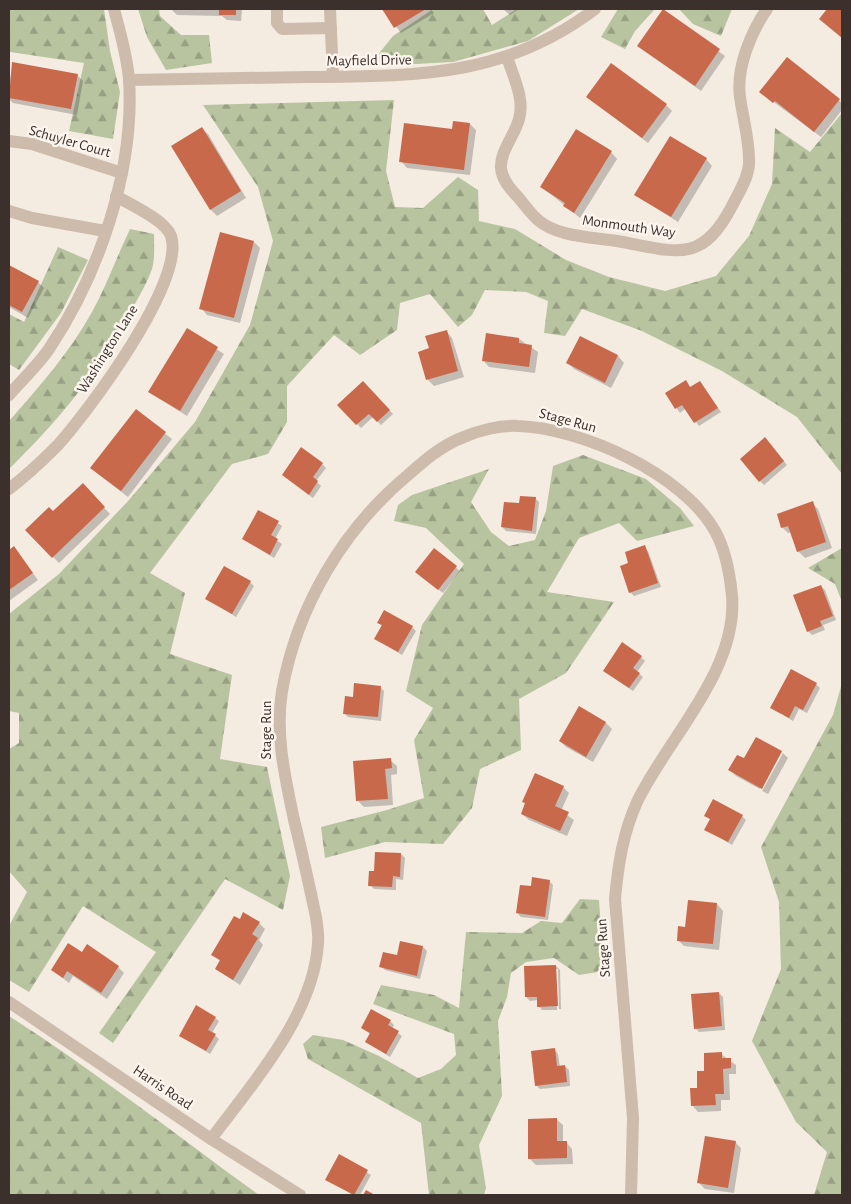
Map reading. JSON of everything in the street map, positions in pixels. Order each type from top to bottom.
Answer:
[{"type":"street","points":[[11,388],[47,351],[64,325],[84,288],[106,231],[116,196],[122,173],[129,121],[129,80],[126,53],[114,9]]},
{"type":"street","points":[[277,9],[277,23],[282,29],[331,28]]},
{"type":"street","points":[[330,9],[333,77]]},
{"type":"street","name":"Mayfield Drive","points":[[129,80],[423,75],[466,68],[507,57],[547,40],[595,9]]},
{"type":"street","name":"Monmouth Way","points":[[507,57],[522,103],[520,118],[503,153],[501,168],[505,182],[538,220],[553,228],[580,235],[673,251],[694,248],[707,242],[720,228],[743,185],[749,166],[739,94],[744,59],[753,29],[767,9]]},
{"type":"street","name":"Schuyler Court","points":[[9,141],[32,144],[122,173]]},
{"type":"street","name":"Washington Lane","points":[[9,489],[56,446],[90,406],[142,330],[161,288],[174,250],[170,234],[152,217],[116,196]]},
{"type":"street","points":[[9,211],[32,218],[106,231]]},
{"type":"street","name":"Stage Run","points":[[211,1139],[276,1050],[300,1007],[310,985],[318,943],[316,917],[280,755],[282,692],[298,627],[329,567],[360,521],[382,496],[433,453],[463,437],[494,428],[515,425],[542,427],[603,446],[642,463],[693,503],[714,530],[726,555],[732,600],[728,631],[719,666],[638,801],[625,834],[618,864],[615,899],[633,1118],[631,1195]]},
{"type":"street","name":"Harris Road","points":[[9,1002],[211,1139],[300,1195]]},
{"type":"green space","points":[[9,9],[104,9],[110,51],[120,92],[113,139],[69,131],[84,63],[10,52],[9,54]]},
{"type":"green space","points":[[138,9],[159,9],[160,16],[181,35],[209,35],[212,63],[166,70],[147,37]]},
{"type":"green space","points":[[433,9],[483,9],[492,25],[517,9],[579,9],[528,41],[453,62],[416,64],[372,62],[393,36]]},
{"type":"green space","points":[[618,9],[655,9],[635,31],[625,49],[601,37]]},
{"type":"green space","points":[[679,9],[732,9],[721,36],[693,24]]},
{"type":"green space","points":[[394,100],[386,171],[395,207],[423,208],[458,177],[478,190],[479,221],[515,229],[566,260],[609,277],[665,291],[716,276],[749,236],[772,184],[775,128],[810,152],[842,113],[842,474],[797,417],[722,371],[642,331],[582,309],[565,336],[544,333],[548,301],[526,292],[485,290],[472,315],[458,327],[430,294],[400,303],[397,330],[360,355],[334,335],[287,386],[287,422],[268,454],[232,464],[150,573],[185,593],[170,654],[232,675],[220,759],[267,767],[290,876],[283,910],[225,879],[113,1043],[99,1033],[156,952],[83,906],[29,992],[9,980],[9,926],[27,892],[9,871],[9,749],[19,743],[19,713],[9,711],[9,614],[59,574],[129,500],[195,422],[250,325],[273,241],[258,187],[203,105]]},
{"type":"green space","points":[[130,229],[154,234],[153,265],[144,288],[114,341],[87,381],[43,434],[9,469],[9,421],[54,369],[83,327],[92,312]]},
{"type":"green space","points":[[58,247],[88,260],[61,313],[19,370],[9,364],[9,314],[24,322]]},
{"type":"green space","points":[[583,455],[646,479],[680,508],[694,526],[637,541],[619,523],[579,538],[547,592],[614,602],[566,673],[519,699],[521,750],[480,769],[472,808],[443,844],[385,842],[325,858],[321,827],[387,810],[424,798],[414,740],[433,708],[406,691],[422,625],[464,564],[426,528],[394,521],[398,505],[412,495],[489,469],[471,502],[491,532],[509,546],[535,540],[546,511],[553,466]]},
{"type":"green space","points":[[842,548],[842,602],[835,584],[808,568]]},
{"type":"green space","points":[[842,683],[842,1195],[814,1195],[827,1152],[796,1122],[752,1041],[781,969],[779,902],[761,847],[833,715]]},
{"type":"green space","points":[[580,899],[599,900],[604,971],[579,975],[554,958],[526,962],[511,973],[507,997],[498,1021],[502,1096],[479,1145],[486,1188],[484,1195],[429,1195],[421,1123],[308,1059],[303,1044],[313,1035],[343,1040],[379,1056],[418,1078],[441,1069],[456,1055],[454,1034],[373,1004],[381,985],[434,995],[459,1008],[466,932],[522,933],[541,921],[562,923]]},
{"type":"green space","points":[[9,1016],[104,1081],[259,1195],[9,1195]]},
{"type":"building","points":[[219,9],[236,9],[236,15],[219,15]]},
{"type":"building","points":[[382,9],[426,9],[394,28]]},
{"type":"building","points":[[663,9],[720,49],[695,86],[637,46]]},
{"type":"building","points":[[827,9],[842,9],[842,38],[819,19]]},
{"type":"building","points":[[787,57],[840,99],[814,132],[775,101],[773,103],[759,92]]},
{"type":"building","points":[[12,62],[78,74],[71,109],[9,98]]},
{"type":"building","points":[[611,63],[667,104],[642,138],[586,97]]},
{"type":"building","points":[[453,121],[470,123],[464,170],[399,162],[404,123],[452,129]]},
{"type":"building","points":[[202,127],[241,191],[210,210],[171,146]]},
{"type":"building","points":[[576,129],[612,151],[574,213],[563,206],[565,203],[540,187]]},
{"type":"building","points":[[670,136],[707,158],[671,217],[634,195]]},
{"type":"building","points":[[220,232],[254,241],[234,318],[199,309]]},
{"type":"building","points":[[9,265],[39,281],[22,312],[9,305]]},
{"type":"building","points":[[187,328],[218,347],[180,411],[148,392]]},
{"type":"building","points":[[447,330],[458,371],[426,380],[418,352],[429,348],[425,336]]},
{"type":"building","points":[[486,333],[519,338],[519,343],[532,345],[529,367],[482,361]]},
{"type":"building","points":[[580,336],[618,355],[605,383],[566,363]]},
{"type":"building","points":[[686,380],[690,387],[700,381],[718,408],[694,423],[682,405],[675,409],[665,393]]},
{"type":"building","points":[[363,381],[390,410],[377,422],[369,414],[356,425],[337,405]]},
{"type":"building","points":[[136,409],[166,432],[121,491],[90,468]]},
{"type":"building","points":[[765,437],[784,461],[759,482],[740,459]]},
{"type":"building","points":[[301,447],[323,463],[313,477],[318,481],[309,495],[282,475]]},
{"type":"building","points":[[83,483],[105,507],[52,558],[25,530],[49,507],[53,511]]},
{"type":"building","points":[[520,496],[536,497],[532,531],[501,527],[504,502],[519,503]]},
{"type":"building","points":[[813,501],[826,542],[797,552],[788,526],[781,528],[777,514]]},
{"type":"building","points":[[258,510],[279,521],[271,535],[278,539],[270,555],[242,539]]},
{"type":"building","points":[[645,545],[658,583],[629,593],[620,566],[628,563],[625,552]]},
{"type":"building","points":[[14,546],[33,573],[9,590],[9,550]]},
{"type":"building","points":[[434,548],[457,566],[438,590],[415,572]]},
{"type":"building","points":[[224,566],[251,581],[232,614],[205,599]]},
{"type":"building","points":[[821,585],[833,616],[820,621],[822,626],[807,632],[793,595]]},
{"type":"building","points":[[384,610],[413,626],[398,652],[374,639],[382,625],[377,623]]},
{"type":"building","points":[[622,642],[642,656],[633,668],[640,673],[629,688],[603,671]]},
{"type":"building","points":[[791,669],[817,683],[803,710],[795,706],[789,718],[770,708]]},
{"type":"building","points":[[354,683],[381,686],[378,717],[343,714],[345,696],[353,697]]},
{"type":"building","points":[[579,706],[606,722],[586,757],[559,741]]},
{"type":"building","points":[[756,737],[782,751],[762,789],[728,770],[737,755],[744,758]]},
{"type":"building","points":[[391,758],[392,768],[385,769],[388,799],[356,801],[353,761]]},
{"type":"building","points":[[535,773],[564,786],[555,806],[569,812],[560,831],[521,814],[525,803],[522,802]]},
{"type":"building","points":[[713,799],[743,815],[728,842],[704,830],[710,819],[704,816]]},
{"type":"building","points":[[375,852],[401,853],[400,877],[393,876],[392,887],[368,886],[369,871],[374,871]]},
{"type":"building","points":[[532,877],[550,880],[545,917],[516,913],[520,885],[531,886]]},
{"type":"building","points":[[688,900],[717,903],[713,944],[677,941],[678,926],[685,927]]},
{"type":"building","points":[[243,912],[260,922],[252,934],[258,938],[233,980],[215,969],[220,960],[211,955],[234,916],[240,919]]},
{"type":"building","points":[[400,941],[423,946],[417,976],[379,967],[383,952],[397,955]]},
{"type":"building","points":[[68,943],[82,952],[87,944],[119,966],[101,993],[67,971],[63,978],[51,970]]},
{"type":"building","points":[[556,965],[558,1006],[537,1007],[537,997],[525,997],[524,966]]},
{"type":"building","points":[[719,992],[722,1026],[694,1029],[691,994]]},
{"type":"building","points":[[196,1005],[216,1017],[208,1030],[216,1034],[206,1051],[179,1036]]},
{"type":"building","points":[[371,1009],[391,1020],[388,1025],[399,1031],[386,1054],[365,1042],[370,1033],[361,1028]]},
{"type":"building","points":[[555,1048],[557,1066],[565,1065],[567,1082],[535,1086],[531,1051]]},
{"type":"building","points":[[722,1052],[722,1058],[731,1058],[731,1068],[723,1069],[724,1094],[715,1094],[716,1105],[691,1106],[690,1088],[697,1088],[697,1071],[704,1071],[704,1053]]},
{"type":"building","points":[[557,1118],[557,1141],[567,1141],[567,1158],[528,1159],[528,1119]]},
{"type":"building","points":[[705,1136],[736,1141],[728,1188],[697,1183]]},
{"type":"building","points":[[339,1154],[368,1170],[354,1195],[325,1180]]},
{"type":"building","points":[[366,1190],[375,1195],[363,1195]]}]
